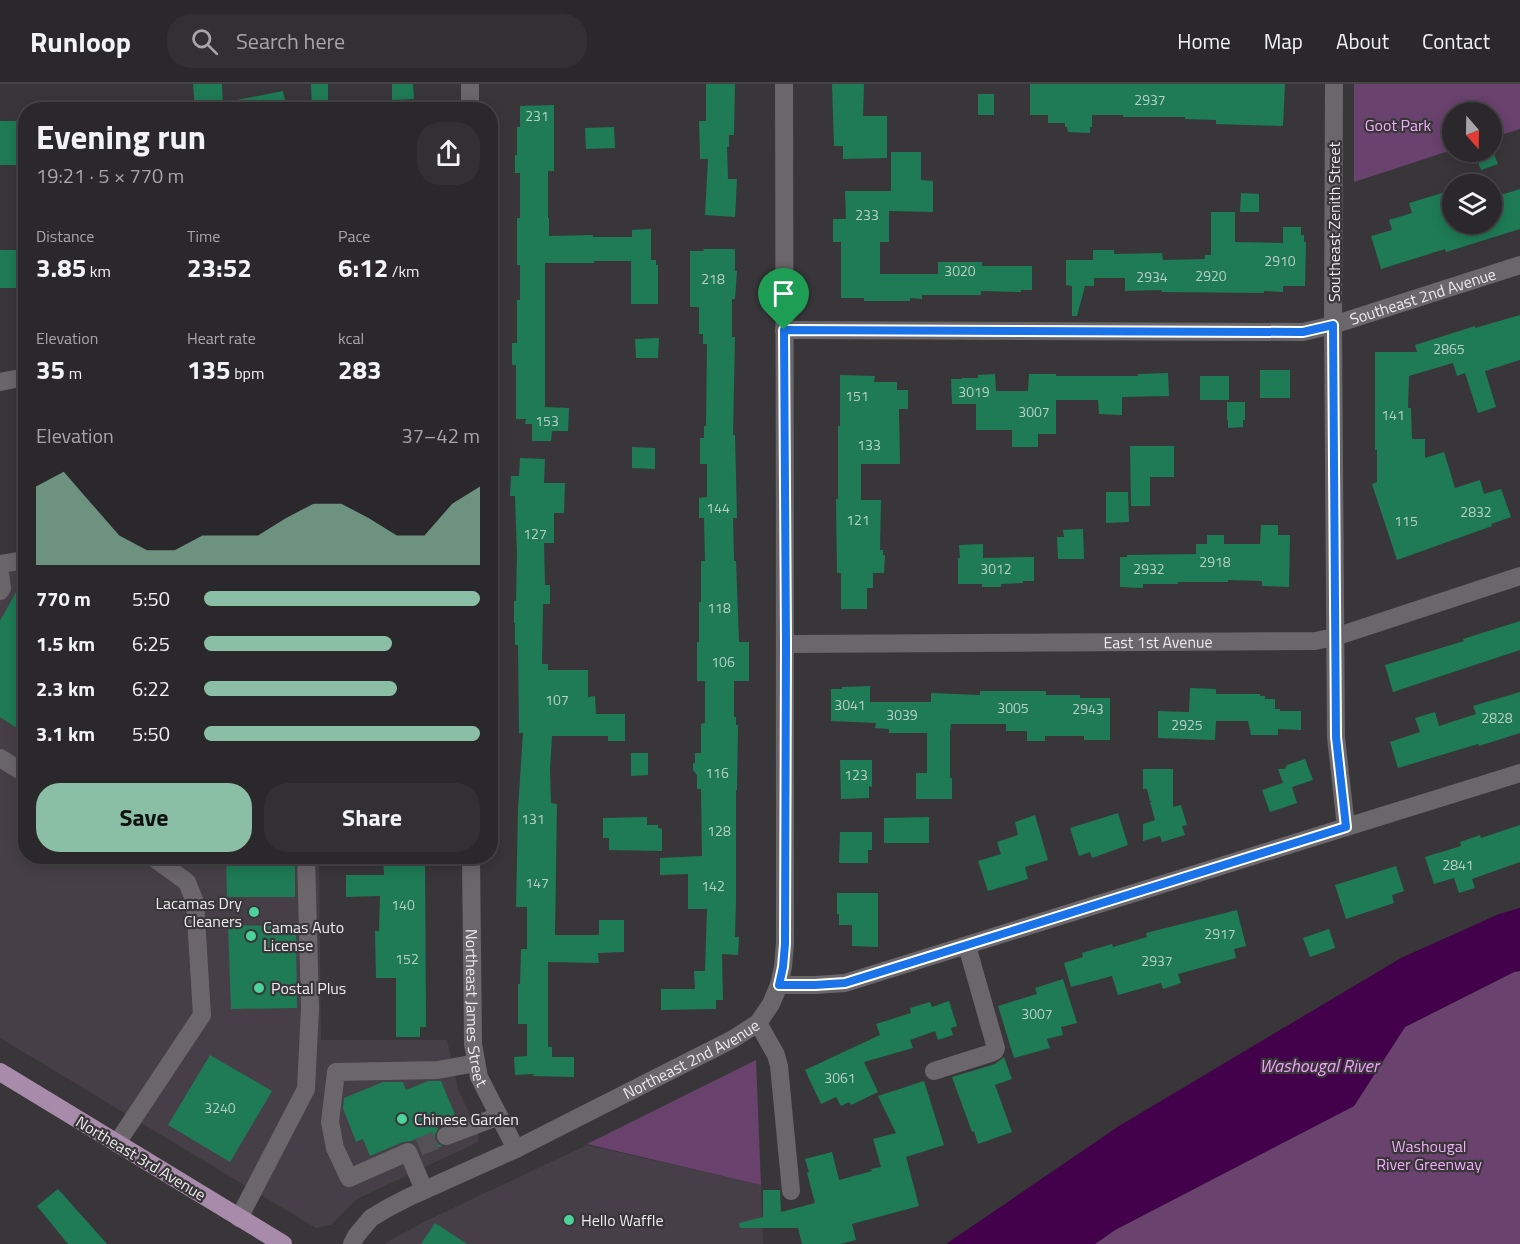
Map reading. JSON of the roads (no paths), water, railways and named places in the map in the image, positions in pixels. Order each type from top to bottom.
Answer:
[{"type":"main road","name":"Northeast 3rd Avenue","points":[[0,1072],[283,1244]]},
{"type":"street","points":[[470,84],[470,102]]},
{"type":"street","name":"Northeast 2nd Avenue","points":[[352,1244],[371,1218],[386,1209],[516,1149],[733,1039],[758,1023],[771,1004],[779,985],[785,944],[784,84]]},
{"type":"street","name":"Southeast Zenith Street","points":[[1334,84],[1336,737],[1346,827]]},
{"type":"street","name":"Southeast 2nd Avenue","points":[[784,330],[1303,332],[1333,325],[1520,265]]},
{"type":"street","points":[[0,382],[18,379]]},
{"type":"street","points":[[0,564],[18,561]]},
{"type":"street","points":[[0,574],[2,588],[0,591]]},
{"type":"street","name":"East 1st Avenue","points":[[786,644],[1315,641],[1335,637],[1520,576]]},
{"type":"street","points":[[0,758],[18,769]]},
{"type":"street","points":[[779,985],[845,983],[1520,773]]},
{"type":"street","points":[[117,1143],[202,1015],[195,902],[187,882],[162,864]]},
{"type":"street","points":[[239,1218],[306,1089],[310,1008],[306,864]]},
{"type":"street","name":"Northeast James Street","points":[[471,864],[473,1044],[479,1077],[516,1149]]},
{"type":"street","points":[[934,1071],[992,1053],[996,1048],[967,946]]},
{"type":"street","points":[[758,1023],[780,1066],[791,1191]]},
{"type":"street","points":[[424,1190],[413,1150],[349,1178],[335,1149],[330,1122],[336,1072],[438,1070],[476,1063]]},
{"type":"street","points":[[446,1136],[499,1116]]},
{"type":"water","name":"Washougal River","points":[[1520,908],[1520,971],[1405,1027],[1354,1106],[1115,1230],[1095,1244],[946,1244],[1119,1126],[1401,958],[1499,914]]},
{"type":"tunnel","points":[[419,1147],[446,1136]]},
{"type":"place","name":"Lacamas Dry Cleaners","points":[[254,912]]},
{"type":"place","name":"Camas Auto License","points":[[251,936]]},
{"type":"place","name":"Postal Plus","points":[[259,988]]},
{"type":"place","name":"Chinese Garden","points":[[402,1119]]},
{"type":"place","name":"Hello Waffle","points":[[569,1220]]},
{"type":"park label","name":"Goot Park","points":[[1398,125]]},
{"type":"park label","name":"Washougal River Greenway","points":[[1429,1155]]}]
